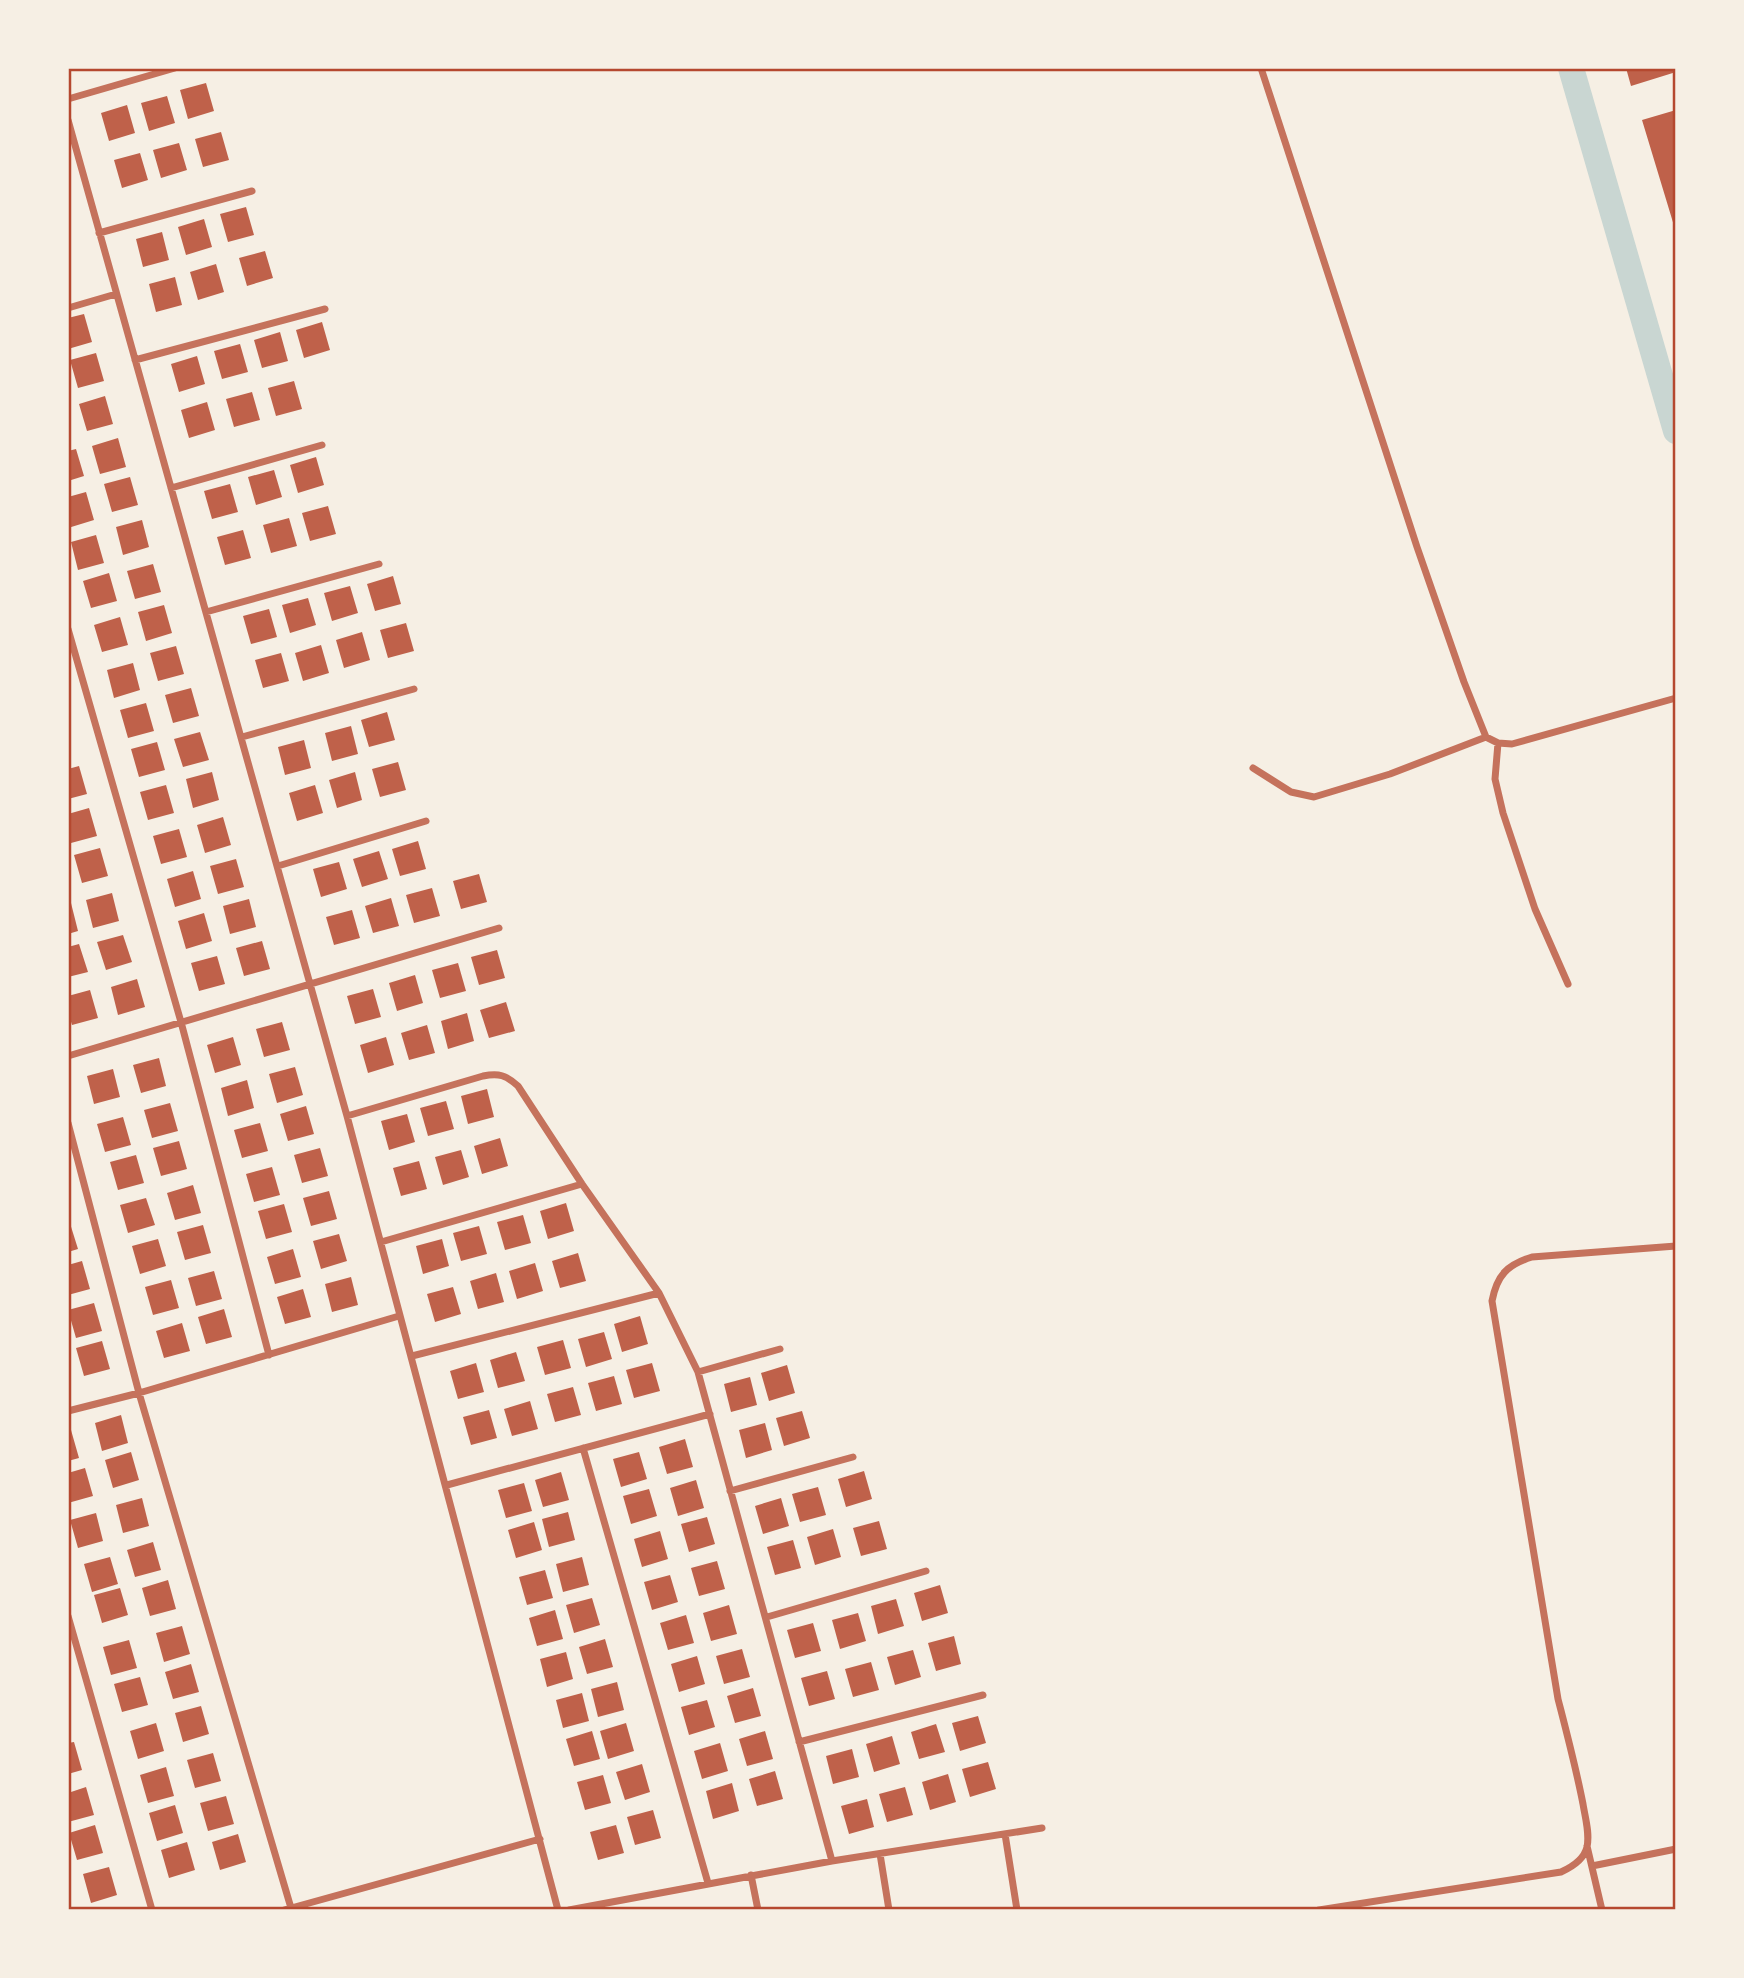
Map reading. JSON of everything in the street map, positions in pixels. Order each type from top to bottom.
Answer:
[{"type":"street","points":[[68,99],[175,68]]},
{"type":"street","points":[[1261,68],[1418,547],[1464,682],[1486,737],[1498,743],[1513,744],[1676,698]]},
{"type":"street","points":[[68,120],[347,1116],[558,1910]]},
{"type":"street","points":[[99,233],[252,191]]},
{"type":"street","points":[[68,308],[116,294]]},
{"type":"street","points":[[135,360],[325,309]]},
{"type":"street","points":[[171,488],[322,445]]},
{"type":"street","points":[[206,612],[379,564]]},
{"type":"street","points":[[68,629],[181,1022],[269,1355]]},
{"type":"street","points":[[242,737],[414,689]]},
{"type":"street","points":[[1252,768],[1291,792],[1314,797],[1390,774],[1486,737]]},
{"type":"street","points":[[1498,743],[1495,779],[1503,813],[1535,909],[1568,984]]},
{"type":"street","points":[[278,866],[426,821]]},
{"type":"street","points":[[68,1056],[499,928]]},
{"type":"street","points":[[347,1116],[483,1076],[507,1076],[518,1086],[582,1184],[659,1293],[698,1372],[832,1861]]},
{"type":"street","points":[[68,1124],[139,1393],[288,1909],[540,1839]]},
{"type":"street","points":[[381,1242],[582,1184]]},
{"type":"street","points":[[1602,1910],[1587,1845],[1586,1823],[1575,1762],[1558,1699],[1492,1301],[1499,1278],[1511,1267],[1532,1257],[1676,1246]]},
{"type":"street","points":[[412,1356],[659,1293]]},
{"type":"street","points":[[68,1411],[139,1393],[399,1316]]},
{"type":"street","points":[[698,1372],[780,1349]]},
{"type":"street","points":[[447,1486],[710,1414]]},
{"type":"street","points":[[583,1448],[708,1883]]},
{"type":"street","points":[[730,1491],[853,1457]]},
{"type":"street","points":[[767,1617],[926,1571]]},
{"type":"street","points":[[68,1616],[152,1910]]},
{"type":"street","points":[[799,1742],[983,1695]]},
{"type":"street","points":[[569,1910],[751,1875],[1042,1828]]},
{"type":"street","points":[[1005,1834],[1017,1910]]},
{"type":"street","points":[[1319,1910],[1561,1872],[1578,1861],[1587,1845]]},
{"type":"street","points":[[1592,1866],[1676,1849]]},
{"type":"street","points":[[880,1854],[888,1910]]},
{"type":"street","points":[[751,1875],[758,1910]]},
{"type":"building","points":[[1626,68],[1676,68],[1676,72],[1631,86]]},
{"type":"building","points":[[206,83],[214,111],[188,119],[180,90]]},
{"type":"building","points":[[167,96],[175,123],[149,131],[141,103]]},
{"type":"building","points":[[127,105],[135,133],[109,141],[101,113]]},
{"type":"building","points":[[1676,110],[1676,229],[1675,229],[1642,120]]},
{"type":"building","points":[[221,132],[229,160],[203,167],[195,139]]},
{"type":"building","points":[[179,143],[187,170],[161,178],[153,150]]},
{"type":"building","points":[[140,153],[148,180],[122,188],[114,160]]},
{"type":"building","points":[[246,207],[254,235],[228,242],[220,214]]},
{"type":"building","points":[[204,219],[212,247],[186,255],[178,227]]},
{"type":"building","points":[[162,232],[169,260],[143,267],[136,239]]},
{"type":"building","points":[[265,251],[273,278],[247,286],[239,258]]},
{"type":"building","points":[[216,264],[224,292],[198,300],[190,272]]},
{"type":"building","points":[[175,277],[182,305],[156,312],[149,284]]},
{"type":"building","points":[[84,314],[92,342],[68,349],[68,318]]},
{"type":"building","points":[[322,322],[330,350],[304,358],[296,330]]},
{"type":"building","points":[[280,332],[288,361],[262,368],[254,340]]},
{"type":"building","points":[[240,344],[248,372],[222,379],[214,351]]},
{"type":"building","points":[[96,353],[104,381],[78,388],[70,360]]},
{"type":"building","points":[[197,356],[205,384],[179,392],[171,364]]},
{"type":"building","points":[[294,381],[302,409],[276,416],[268,388]]},
{"type":"building","points":[[252,392],[260,420],[234,427],[226,399]]},
{"type":"building","points":[[105,396],[113,424],[87,431],[79,404]]},
{"type":"building","points":[[207,402],[215,430],[189,438],[181,410]]},
{"type":"building","points":[[118,438],[126,467],[100,474],[92,446]]},
{"type":"building","points":[[76,449],[84,476],[68,481],[68,451]]},
{"type":"building","points":[[316,457],[324,485],[298,493],[290,465]]},
{"type":"building","points":[[274,470],[282,497],[256,505],[248,477]]},
{"type":"building","points":[[130,477],[138,505],[112,512],[104,484]]},
{"type":"building","points":[[230,484],[238,512],[212,519],[204,491]]},
{"type":"building","points":[[86,492],[94,520],[68,528],[68,497]]},
{"type":"building","points":[[328,506],[336,534],[310,541],[302,513]]},
{"type":"building","points":[[289,518],[297,546],[271,553],[263,525]]},
{"type":"building","points":[[142,520],[149,547],[123,555],[116,527]]},
{"type":"building","points":[[243,530],[251,558],[225,565],[217,537]]},
{"type":"building","points":[[96,535],[104,563],[78,570],[71,542]]},
{"type":"building","points":[[153,564],[161,592],[135,599],[127,571]]},
{"type":"building","points":[[109,573],[117,601],[91,608],[83,581]]},
{"type":"building","points":[[393,576],[401,604],[375,611],[367,584]]},
{"type":"building","points":[[350,586],[358,613],[332,621],[324,593]]},
{"type":"building","points":[[308,598],[316,625],[290,633],[282,605]]},
{"type":"building","points":[[164,605],[172,633],[146,641],[138,612]]},
{"type":"building","points":[[269,609],[277,637],[251,644],[243,616]]},
{"type":"building","points":[[120,617],[128,645],[102,652],[94,625]]},
{"type":"building","points":[[406,623],[414,651],[388,658],[380,630]]},
{"type":"building","points":[[362,632],[370,660],[344,668],[336,640]]},
{"type":"building","points":[[321,645],[329,673],[303,681],[295,653]]},
{"type":"building","points":[[176,646],[184,674],[158,681],[150,653]]},
{"type":"building","points":[[281,653],[289,681],[263,688],[255,660]]},
{"type":"building","points":[[133,663],[140,690],[114,698],[107,670]]},
{"type":"building","points":[[191,688],[199,716],[173,723],[165,695]]},
{"type":"building","points":[[146,703],[154,731],[128,738],[120,710]]},
{"type":"building","points":[[387,712],[395,740],[369,747],[361,720]]},
{"type":"building","points":[[351,726],[358,754],[332,761],[325,733]]},
{"type":"building","points":[[200,732],[209,760],[183,767],[174,739]]},
{"type":"building","points":[[304,740],[311,768],[285,775],[278,747]]},
{"type":"building","points":[[157,742],[165,770],[139,777],[131,749]]},
{"type":"building","points":[[398,762],[406,790],[380,797],[372,769]]},
{"type":"building","points":[[79,766],[87,794],[68,799],[68,769]]},
{"type":"building","points":[[212,772],[219,800],[193,808],[186,779]]},
{"type":"building","points":[[355,772],[362,800],[337,808],[329,780]]},
{"type":"building","points":[[166,785],[174,813],[148,820],[140,792]]},
{"type":"building","points":[[315,785],[323,813],[297,821],[289,793]]},
{"type":"building","points":[[89,808],[97,836],[71,843],[68,814]]},
{"type":"building","points":[[223,817],[231,845],[205,853],[197,825]]},
{"type":"building","points":[[179,829],[187,857],[161,864],[153,836]]},
{"type":"building","points":[[418,841],[426,869],[400,876],[392,849]]},
{"type":"building","points":[[100,848],[108,876],[82,883],[74,855]]},
{"type":"building","points":[[379,851],[388,879],[362,887],[353,859]]},
{"type":"building","points":[[236,859],[244,887],[218,894],[210,866]]},
{"type":"building","points":[[339,862],[347,889],[321,897],[313,869]]},
{"type":"building","points":[[193,871],[201,899],[175,907],[167,879]]},
{"type":"building","points":[[479,874],[487,902],[461,909],[453,881]]},
{"type":"building","points":[[432,888],[440,916],[414,923],[406,895]]},
{"type":"building","points":[[112,893],[119,921],[93,928],[86,900]]},
{"type":"building","points":[[391,898],[399,926],[373,933],[365,906]]},
{"type":"building","points":[[249,899],[256,927],[230,934],[223,906]]},
{"type":"building","points":[[68,903],[71,903],[78,931],[68,934]]},
{"type":"building","points":[[352,910],[360,938],[334,945],[326,917]]},
{"type":"building","points":[[204,913],[212,941],[186,949],[178,921]]},
{"type":"building","points":[[123,935],[132,962],[106,970],[97,942]]},
{"type":"building","points":[[262,941],[270,969],[244,976],[236,948]]},
{"type":"building","points":[[79,944],[88,972],[68,977],[68,947]]},
{"type":"building","points":[[497,950],[505,978],[479,985],[471,957]]},
{"type":"building","points":[[217,956],[225,984],[199,991],[191,963]]},
{"type":"building","points":[[458,963],[466,991],[440,998],[432,970]]},
{"type":"building","points":[[415,975],[423,1003],[397,1011],[389,983]]},
{"type":"building","points":[[137,979],[145,1007],[118,1015],[111,987]]},
{"type":"building","points":[[373,989],[381,1017],[355,1024],[347,996]]},
{"type":"building","points":[[90,990],[98,1018],[72,1025],[68,1012],[68,996]]},
{"type":"building","points":[[506,1002],[515,1031],[489,1038],[480,1010]]},
{"type":"building","points":[[467,1013],[474,1041],[448,1049],[441,1021]]},
{"type":"building","points":[[282,1022],[290,1050],[264,1057],[256,1029]]},
{"type":"building","points":[[427,1025],[435,1053],[409,1060],[401,1033]]},
{"type":"building","points":[[233,1037],[241,1065],[215,1073],[207,1045]]},
{"type":"building","points":[[386,1037],[394,1065],[368,1073],[360,1045]]},
{"type":"building","points":[[159,1058],[166,1086],[141,1093],[133,1065]]},
{"type":"building","points":[[295,1067],[303,1095],[277,1103],[269,1074]]},
{"type":"building","points":[[113,1069],[120,1097],[94,1104],[87,1076]]},
{"type":"building","points":[[247,1080],[254,1108],[228,1116],[221,1088]]},
{"type":"building","points":[[487,1089],[494,1117],[468,1124],[461,1096]]},
{"type":"building","points":[[446,1101],[454,1129],[428,1136],[420,1108]]},
{"type":"building","points":[[170,1103],[178,1131],[152,1138],[144,1110]]},
{"type":"building","points":[[306,1106],[314,1134],[288,1141],[280,1114]]},
{"type":"building","points":[[407,1114],[415,1142],[389,1150],[381,1121]]},
{"type":"building","points":[[123,1117],[131,1145],[105,1152],[97,1124]]},
{"type":"building","points":[[260,1123],[268,1151],[242,1158],[234,1130]]},
{"type":"building","points":[[500,1138],[508,1166],[482,1174],[474,1146]]},
{"type":"building","points":[[179,1141],[187,1169],[161,1176],[153,1148]]},
{"type":"building","points":[[320,1148],[328,1176],[302,1183],[294,1155]]},
{"type":"building","points":[[461,1150],[469,1177],[443,1185],[435,1157]]},
{"type":"building","points":[[136,1155],[144,1183],[118,1190],[110,1162]]},
{"type":"building","points":[[419,1161],[427,1189],[401,1196],[393,1168]]},
{"type":"building","points":[[272,1167],[280,1195],[254,1202],[246,1174]]},
{"type":"building","points":[[193,1185],[201,1213],[175,1220],[167,1193]]},
{"type":"building","points":[[329,1191],[337,1219],[311,1226],[303,1198]]},
{"type":"building","points":[[146,1198],[155,1225],[128,1233],[120,1205]]},
{"type":"building","points":[[566,1203],[574,1231],[548,1239],[540,1211]]},
{"type":"building","points":[[284,1204],[292,1232],[266,1239],[258,1211]]},
{"type":"building","points":[[523,1215],[531,1243],[505,1250],[497,1222]]},
{"type":"building","points":[[68,1217],[78,1249],[68,1252]]},
{"type":"building","points":[[203,1225],[211,1253],[185,1260],[177,1232]]},
{"type":"building","points":[[479,1226],[487,1254],[461,1261],[453,1233]]},
{"type":"building","points":[[339,1234],[347,1261],[321,1269],[313,1241]]},
{"type":"building","points":[[158,1239],[166,1266],[140,1274],[132,1246]]},
{"type":"building","points":[[442,1239],[449,1266],[423,1274],[416,1246]]},
{"type":"building","points":[[293,1249],[301,1277],[275,1284],[267,1257]]},
{"type":"building","points":[[578,1253],[586,1281],[560,1288],[552,1261]]},
{"type":"building","points":[[82,1261],[90,1289],[68,1295],[68,1265]]},
{"type":"building","points":[[535,1263],[543,1291],[517,1299],[509,1271]]},
{"type":"building","points":[[214,1271],[222,1299],[196,1306],[188,1278]]},
{"type":"building","points":[[496,1273],[504,1302],[478,1309],[470,1281]]},
{"type":"building","points":[[351,1277],[358,1305],[332,1312],[325,1284]]},
{"type":"building","points":[[171,1280],[179,1308],[153,1315],[145,1287]]},
{"type":"building","points":[[453,1287],[461,1314],[435,1322],[427,1294]]},
{"type":"building","points":[[303,1289],[311,1317],[285,1324],[277,1297]]},
{"type":"building","points":[[94,1303],[102,1331],[76,1338],[68,1310]]},
{"type":"building","points":[[224,1309],[232,1337],[206,1344],[198,1317]]},
{"type":"building","points":[[640,1316],[648,1344],[622,1352],[614,1324]]},
{"type":"building","points":[[182,1323],[190,1351],[164,1358],[156,1331]]},
{"type":"building","points":[[604,1332],[612,1359],[586,1367],[578,1339]]},
{"type":"building","points":[[563,1340],[571,1368],[545,1375],[537,1347]]},
{"type":"building","points":[[102,1341],[110,1369],[84,1376],[76,1348]]},
{"type":"building","points":[[516,1352],[525,1381],[498,1388],[490,1360]]},
{"type":"building","points":[[476,1363],[484,1392],[458,1399],[450,1371]]},
{"type":"building","points":[[652,1363],[660,1391],[634,1398],[626,1370]]},
{"type":"building","points":[[787,1365],[795,1393],[769,1401],[761,1373]]},
{"type":"building","points":[[614,1376],[622,1404],[596,1411],[588,1383]]},
{"type":"building","points":[[750,1377],[757,1405],[731,1412],[724,1384]]},
{"type":"building","points":[[573,1387],[581,1415],[555,1422],[547,1394]]},
{"type":"building","points":[[530,1401],[538,1429],[512,1436],[504,1409]]},
{"type":"building","points":[[489,1410],[497,1438],[471,1445],[463,1417]]},
{"type":"building","points":[[802,1411],[810,1438],[784,1446],[776,1418]]},
{"type":"building","points":[[121,1415],[128,1443],[102,1451],[95,1423]]},
{"type":"building","points":[[765,1423],[772,1450],[746,1458],[739,1430]]},
{"type":"building","points":[[68,1430],[71,1430],[79,1458],[68,1461]]},
{"type":"building","points":[[685,1439],[693,1467],[667,1474],[659,1447]]},
{"type":"building","points":[[131,1452],[139,1480],[113,1488],[105,1460]]},
{"type":"building","points":[[639,1452],[647,1479],[621,1487],[613,1459]]},
{"type":"building","points":[[85,1468],[93,1496],[68,1503],[68,1473]]},
{"type":"building","points":[[864,1471],[872,1499],[846,1507],[838,1479]]},
{"type":"building","points":[[561,1472],[569,1500],[543,1507],[535,1480]]},
{"type":"building","points":[[696,1480],[704,1508],[678,1516],[670,1488]]},
{"type":"building","points":[[524,1483],[532,1511],[506,1518],[498,1490]]},
{"type":"building","points":[[818,1487],[826,1515],[800,1522],[792,1494]]},
{"type":"building","points":[[649,1489],[657,1516],[631,1524],[623,1496]]},
{"type":"building","points":[[142,1498],[149,1526],[123,1533],[116,1505]]},
{"type":"building","points":[[781,1498],[789,1526],[763,1534],[755,1506]]},
{"type":"building","points":[[568,1512],[575,1540],[549,1547],[542,1519]]},
{"type":"building","points":[[96,1513],[103,1541],[78,1548],[70,1520]]},
{"type":"building","points":[[707,1517],[715,1544],[689,1552],[681,1524]]},
{"type":"building","points":[[879,1521],[887,1549],[861,1556],[853,1528]]},
{"type":"building","points":[[534,1522],[542,1550],[516,1558],[508,1530]]},
{"type":"building","points":[[833,1529],[841,1557],[815,1565],[807,1537]]},
{"type":"building","points":[[660,1531],[668,1559],[642,1567],[634,1539]]},
{"type":"building","points":[[793,1540],[801,1568],[775,1575],[767,1547]]},
{"type":"building","points":[[153,1542],[161,1570],[135,1577],[127,1550]]},
{"type":"building","points":[[110,1557],[118,1584],[92,1592],[84,1564]]},
{"type":"building","points":[[582,1557],[589,1585],[563,1592],[556,1564]]},
{"type":"building","points":[[717,1561],[725,1589],[699,1596],[691,1568]]},
{"type":"building","points":[[545,1570],[553,1598],[527,1605],[519,1577]]},
{"type":"building","points":[[670,1575],[678,1602],[652,1610],[644,1582]]},
{"type":"building","points":[[168,1580],[176,1609],[150,1616],[142,1588]]},
{"type":"building","points":[[940,1585],[948,1613],[922,1621],[914,1593]]},
{"type":"building","points":[[120,1588],[128,1615],[102,1623],[94,1595]]},
{"type":"building","points":[[592,1598],[600,1625],[574,1633],[566,1605]]},
{"type":"building","points":[[896,1599],[904,1626],[878,1634],[871,1606]]},
{"type":"building","points":[[729,1605],[737,1634],[711,1641],[703,1613]]},
{"type":"building","points":[[555,1610],[563,1639],[537,1646],[529,1618]]},
{"type":"building","points":[[858,1613],[866,1641],[840,1649],[832,1620]]},
{"type":"building","points":[[686,1615],[694,1643],[668,1650],[660,1623]]},
{"type":"building","points":[[813,1623],[821,1651],[795,1658],[787,1630]]},
{"type":"building","points":[[182,1626],[190,1654],[164,1662],[156,1633]]},
{"type":"building","points":[[954,1636],[961,1664],[936,1671],[928,1643]]},
{"type":"building","points":[[605,1639],[613,1667],[587,1674],[579,1647]]},
{"type":"building","points":[[129,1640],[137,1668],[111,1675],[103,1647]]},
{"type":"building","points":[[742,1649],[750,1677],[724,1684],[716,1656]]},
{"type":"building","points":[[913,1650],[921,1677],[895,1685],[887,1657]]},
{"type":"building","points":[[566,1652],[573,1679],[547,1687],[540,1659]]},
{"type":"building","points":[[697,1656],[705,1684],[679,1692],[671,1664]]},
{"type":"building","points":[[871,1662],[879,1690],[853,1697],[845,1669]]},
{"type":"building","points":[[191,1664],[199,1692],[173,1699],[165,1672]]},
{"type":"building","points":[[827,1671],[835,1699],[809,1706],[801,1678]]},
{"type":"building","points":[[140,1677],[148,1705],[122,1712],[114,1684]]},
{"type":"building","points":[[617,1682],[624,1710],[598,1717],[591,1689]]},
{"type":"building","points":[[753,1688],[761,1716],[735,1723],[727,1696]]},
{"type":"building","points":[[582,1693],[589,1721],[563,1728],[556,1700]]},
{"type":"building","points":[[707,1700],[715,1727],[689,1735],[681,1707]]},
{"type":"building","points":[[201,1706],[209,1734],[183,1742],[175,1713]]},
{"type":"building","points":[[978,1716],[986,1743],[960,1751],[952,1723]]},
{"type":"building","points":[[156,1723],[164,1751],[138,1759],[130,1731]]},
{"type":"building","points":[[626,1723],[634,1751],[608,1759],[600,1731]]},
{"type":"building","points":[[936,1724],[945,1752],[919,1759],[911,1732]]},
{"type":"building","points":[[592,1731],[600,1759],[574,1766],[566,1739]]},
{"type":"building","points":[[765,1731],[773,1759],[747,1766],[739,1739]]},
{"type":"building","points":[[892,1736],[900,1764],[874,1772],[866,1744]]},
{"type":"building","points":[[74,1742],[82,1770],[68,1774],[68,1743]]},
{"type":"building","points":[[720,1743],[728,1771],[702,1779],[694,1751]]},
{"type":"building","points":[[852,1749],[859,1777],[833,1784],[826,1756]]},
{"type":"building","points":[[213,1753],[221,1781],[195,1788],[187,1760]]},
{"type":"building","points":[[988,1762],[996,1789],[970,1797],[962,1769]]},
{"type":"building","points":[[642,1764],[650,1792],[625,1800],[616,1772]]},
{"type":"building","points":[[166,1767],[174,1796],[148,1803],[140,1775]]},
{"type":"building","points":[[775,1771],[783,1799],[757,1806],[749,1779]]},
{"type":"building","points":[[948,1774],[956,1802],[930,1810],[922,1782]]},
{"type":"building","points":[[603,1775],[611,1803],[585,1810],[577,1782]]},
{"type":"building","points":[[732,1783],[739,1811],[713,1819],[706,1791]]},
{"type":"building","points":[[86,1787],[94,1815],[68,1822],[68,1793]]},
{"type":"building","points":[[905,1787],[913,1815],[887,1822],[879,1794]]},
{"type":"building","points":[[226,1796],[234,1824],[208,1831],[200,1803]]},
{"type":"building","points":[[867,1799],[874,1827],[849,1834],[841,1806]]},
{"type":"building","points":[[175,1805],[183,1833],[157,1841],[149,1813]]},
{"type":"building","points":[[653,1810],[661,1838],[635,1845],[627,1817]]},
{"type":"building","points":[[95,1825],[103,1853],[77,1860],[69,1833]]},
{"type":"building","points":[[616,1825],[624,1853],[598,1860],[590,1832]]},
{"type":"building","points":[[238,1834],[246,1862],[220,1870],[212,1842]]},
{"type":"building","points":[[187,1842],[195,1870],[169,1878],[161,1850]]},
{"type":"building","points":[[109,1867],[117,1895],[91,1903],[83,1874]]},
{"type":"waterway","points":[[1571,68],[1676,431]]}]
